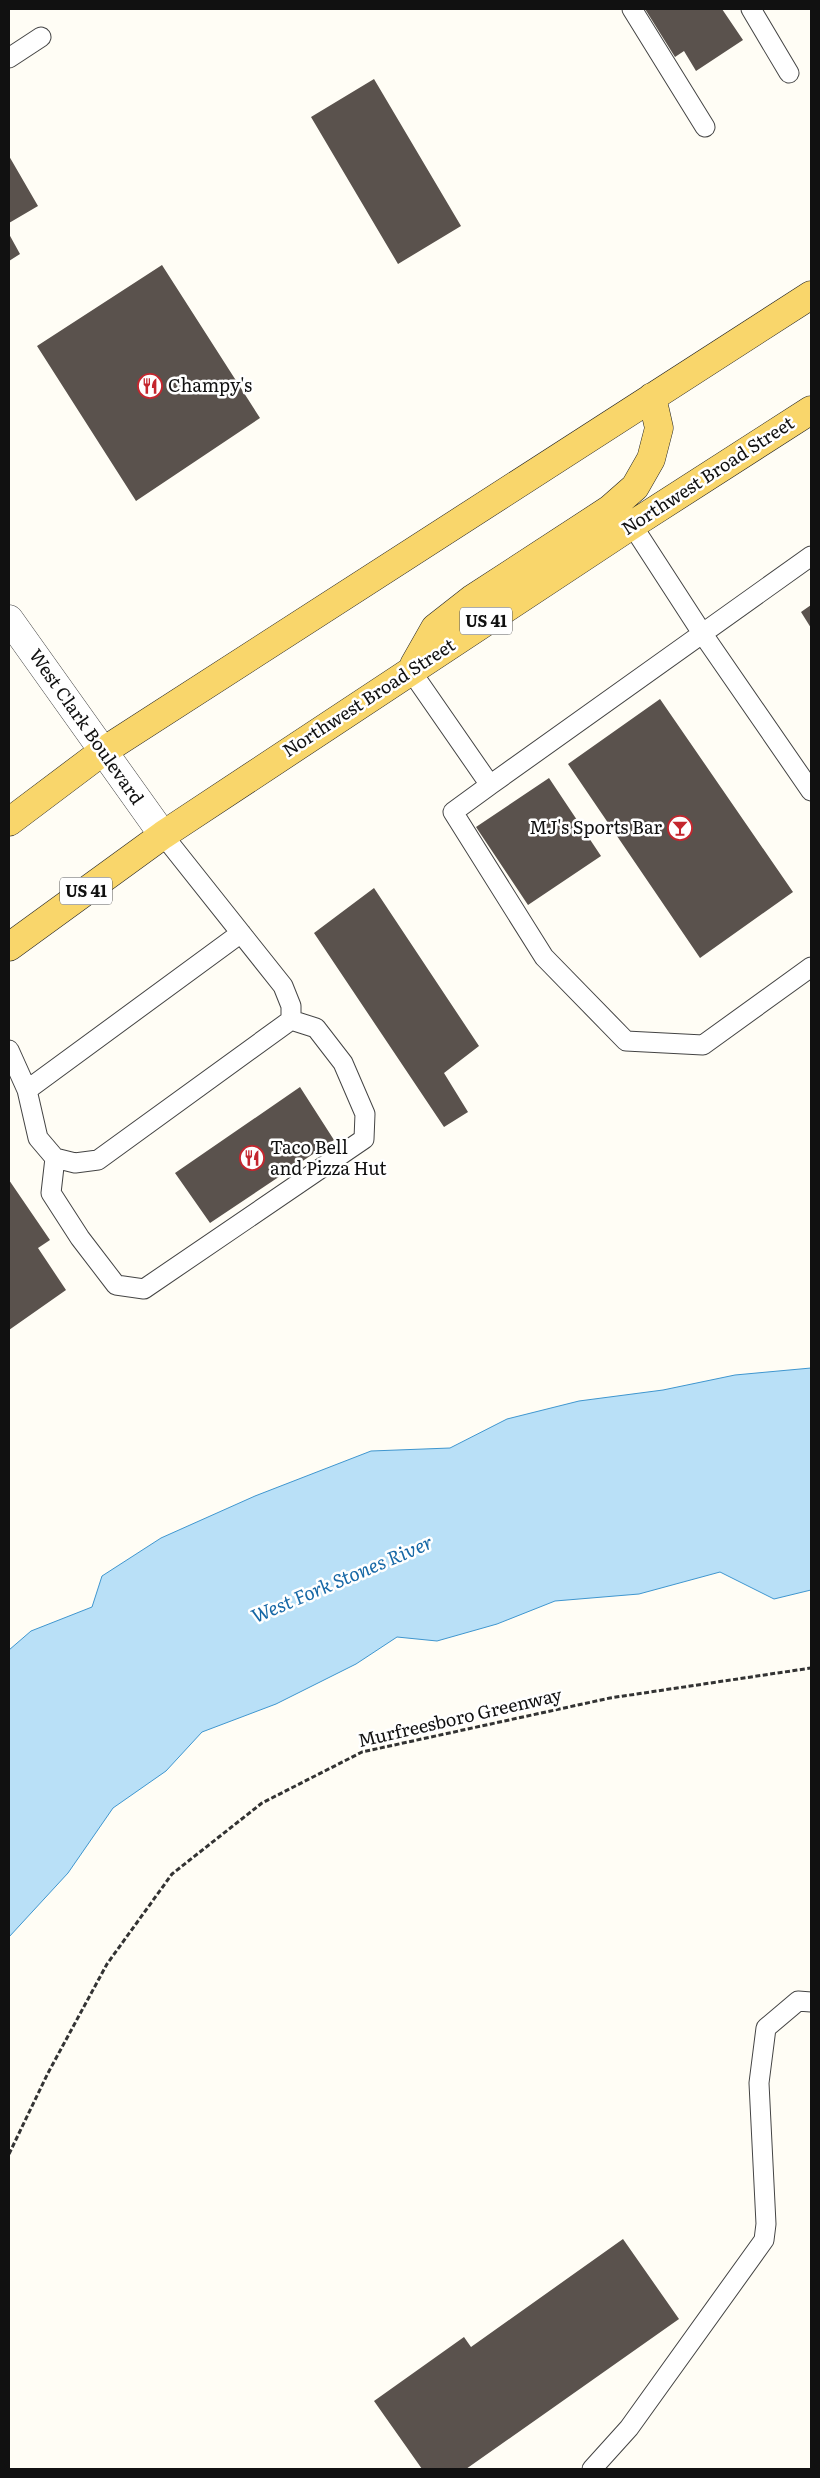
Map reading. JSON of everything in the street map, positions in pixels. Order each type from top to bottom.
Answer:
[{"type":"main road","points":[[9,822],[102,752],[811,295]]},
{"type":"main road","points":[[410,670],[435,628],[472,599],[610,509],[635,487],[651,459],[659,428],[652,397]]},
{"type":"main road","name":"Northwest Broad Street","points":[[9,947],[163,835],[410,670],[811,410]]},
{"type":"street","name":"West Clark Boulevard","points":[[12,629],[163,835]]},
{"type":"lane","points":[[632,9],[705,127]]},
{"type":"lane","points":[[751,9],[789,72]]},
{"type":"lane","points":[[9,58],[41,37]]},
{"type":"lane","points":[[632,525],[702,633],[811,791]]},
{"type":"lane","points":[[811,556],[453,812],[544,957],[626,1041],[703,1045],[811,967]]},
{"type":"lane","points":[[410,670],[490,785]]},
{"type":"lane","points":[[9,1050],[27,1090],[38,1138],[56,1158],[75,1163],[98,1160],[290,1020],[291,1006],[283,986],[163,835]]},
{"type":"lane","points":[[27,1090],[241,933]]},
{"type":"lane","points":[[56,1158],[51,1193],[80,1238],[116,1285],[144,1290],[364,1139],[365,1114],[343,1064],[316,1028],[290,1020]]},
{"type":"lane","points":[[592,2469],[629,2428],[764,2240],[766,2224],[759,2083],[766,2028],[798,2002],[811,2002]]},
{"type":"path","name":"Murfreesboro Greenway","points":[[9,2154],[48,2074],[107,1964],[172,1874],[262,1803],[362,1752],[610,1698],[811,1668]]},
{"type":"water","name":"West Fork Stones River","points":[[811,1368],[811,1590],[774,1599],[720,1572],[639,1594],[555,1601],[497,1624],[437,1641],[397,1637],[356,1664],[276,1704],[202,1732],[166,1771],[113,1808],[68,1873],[9,1937],[9,1650],[31,1631],[92,1607],[102,1576],[161,1538],[255,1496],[371,1451],[450,1448],[507,1419],[579,1401],[663,1390],[735,1375]]},
{"type":"building","points":[[645,9],[722,9],[743,40],[696,71],[684,51],[675,57]]},
{"type":"building","points":[[374,79],[461,226],[398,264],[311,117]]},
{"type":"building","points":[[9,156],[38,206],[9,223]]},
{"type":"building","points":[[9,234],[20,254],[9,261]]},
{"type":"building","points":[[162,265],[260,418],[136,501],[37,346]]},
{"type":"building","points":[[811,605],[811,628],[801,612]]},
{"type":"building","name":"MJ's Sports Bar","points":[[660,699],[793,892],[700,958],[568,764]]},
{"type":"building","points":[[549,778],[601,856],[528,905],[476,827]]},
{"type":"building","points":[[374,888],[479,1046],[444,1073],[468,1112],[444,1127],[314,933]]},
{"type":"building","points":[[300,1087],[334,1140],[210,1223],[175,1173]]},
{"type":"building","points":[[9,1180],[50,1240],[38,1248],[66,1290],[9,1330]]},
{"type":"building","points":[[623,2239],[679,2319],[466,2469],[422,2469],[374,2401],[464,2337],[471,2347]]},
{"type":"place","name":"Champy's","points":[[150,386]]},
{"type":"place","name":"MJ's Sports Bar","points":[[680,828]]},
{"type":"place","name":"Taco Bell and Pizza Hut","points":[[252,1158]]}]
